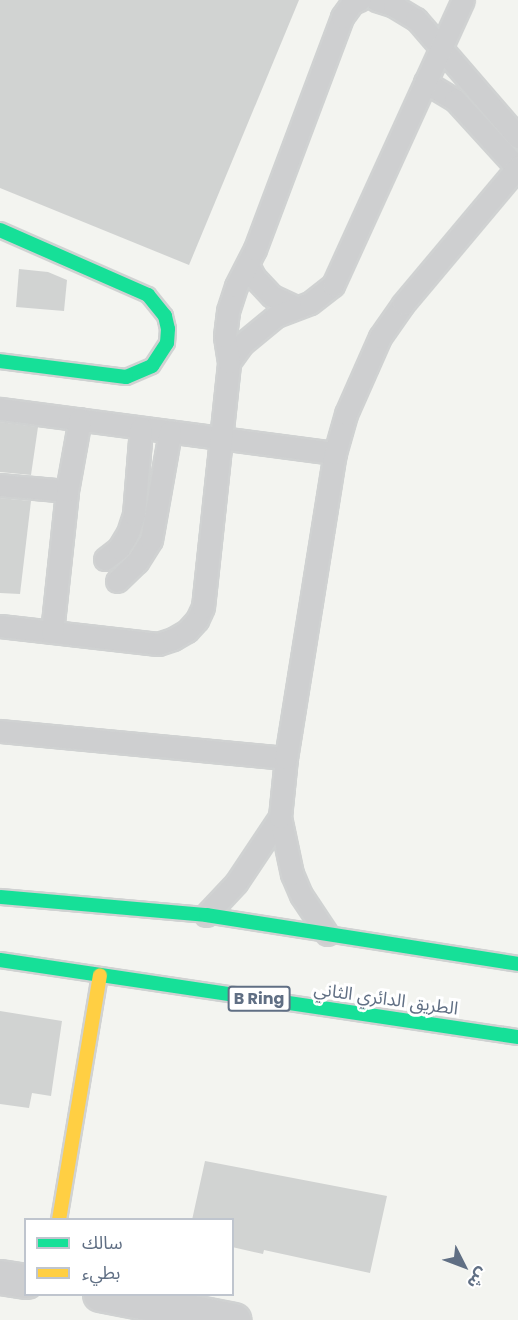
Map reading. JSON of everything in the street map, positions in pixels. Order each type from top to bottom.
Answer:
[{"type":"main road","points":[[0,230],[148,294],[165,316],[168,329],[167,343],[152,366],[126,377],[0,361]]},
{"type":"main road","points":[[0,897],[206,915],[518,964]]},
{"type":"main road","name":"الطريق الدائري الثاني","points":[[0,960],[518,1037]]},
{"type":"main road","points":[[59,1218],[100,975]]},
{"type":"street","points":[[0,1277],[24,1281]]},
{"type":"street","points":[[110,1296],[234,1320]]},
{"type":"lane","points":[[0,626],[158,644],[180,635],[196,620],[203,607],[229,362],[225,336],[228,311],[236,286],[248,265],[342,17],[352,3],[359,0]]},
{"type":"lane","points":[[376,0],[406,12],[441,47],[518,137]]},
{"type":"lane","points":[[229,362],[258,329],[296,307],[310,303],[333,285],[463,0]]},
{"type":"lane","points":[[327,934],[301,895],[292,874],[280,818],[286,758],[335,453],[358,383],[380,337],[403,304],[518,167],[455,100],[425,82]]},
{"type":"lane","points":[[248,265],[254,277],[272,296],[296,307]]},
{"type":"lane","points":[[0,409],[335,453]]},
{"type":"lane","points":[[52,632],[67,490],[80,419]]},
{"type":"lane","points":[[105,559],[119,548],[128,533],[134,515],[141,428]]},
{"type":"lane","points":[[117,581],[137,562],[151,540],[170,432]]},
{"type":"lane","points":[[0,485],[67,490]]},
{"type":"lane","points":[[0,731],[286,758]]},
{"type":"lane","points":[[206,915],[243,874],[280,818]]},
{"type":"building","points":[[0,0],[299,0],[189,265],[0,188]]},
{"type":"building","points":[[19,269],[48,272],[67,280],[64,311],[16,307]]},
{"type":"building","points":[[0,422],[38,427],[31,475],[0,472]]},
{"type":"building","points":[[0,498],[31,501],[20,594],[0,593]]},
{"type":"building","points":[[0,1011],[62,1021],[51,1096],[32,1093],[29,1108],[0,1104]]},
{"type":"building","points":[[205,1161],[387,1196],[370,1273],[264,1250],[263,1254],[234,1247],[234,1218],[192,1218]]},
{"type":"traffic: fast","points":[[0,230],[148,295],[165,316],[168,329],[167,343],[152,366],[126,377],[0,361]]},
{"type":"traffic: fast","points":[[0,897],[206,915],[518,964]]},
{"type":"traffic: fast","points":[[0,960],[518,1037]]},
{"type":"traffic: slow","points":[[59,1218],[100,975]]}]
